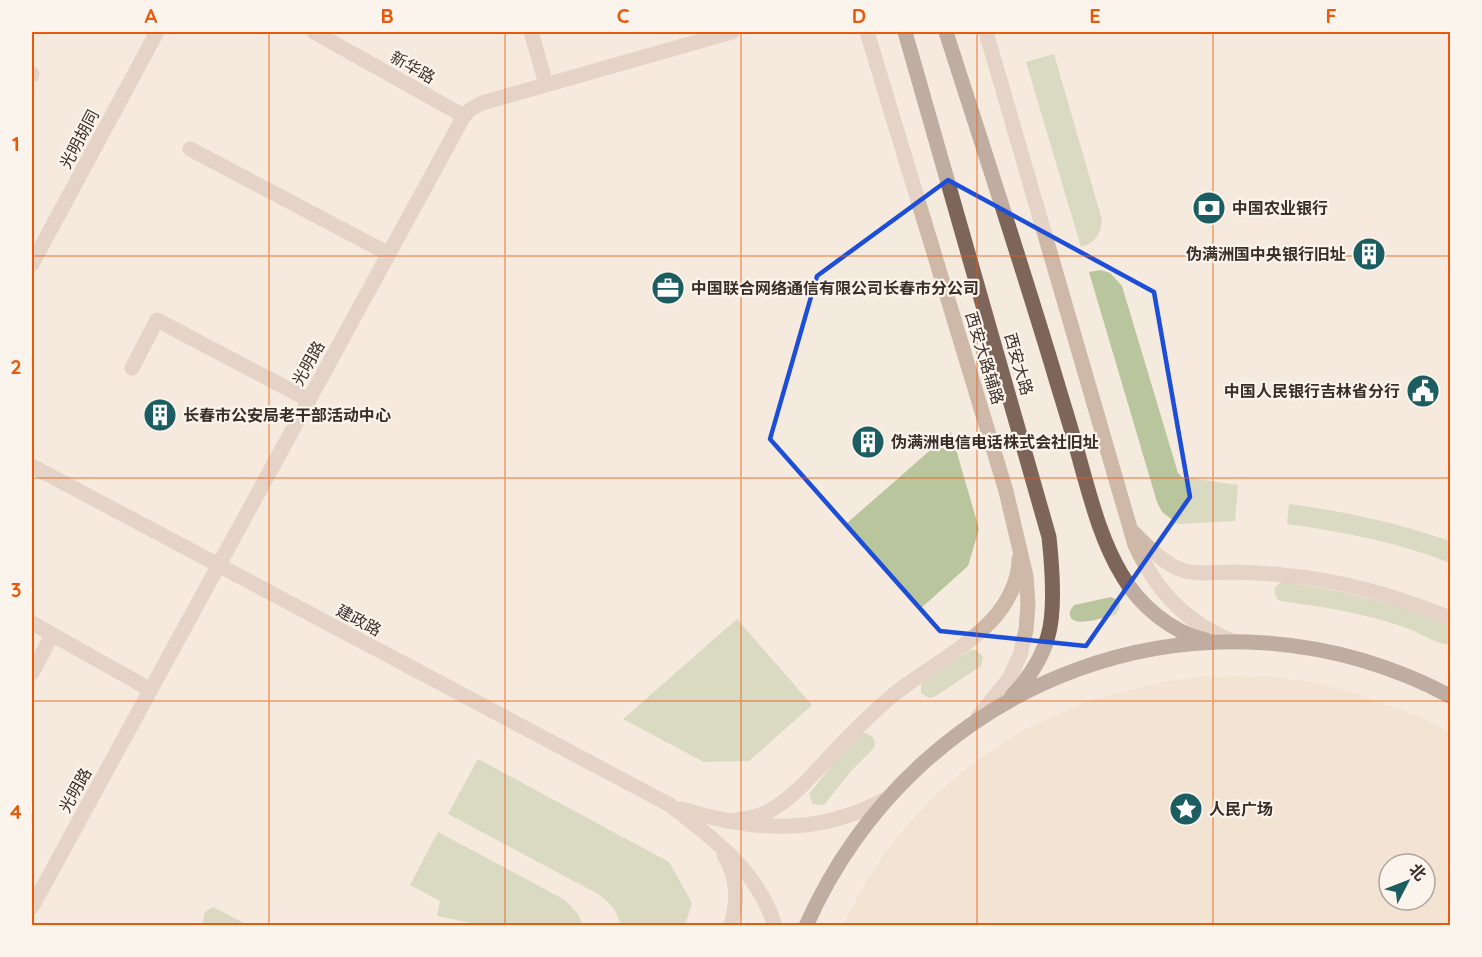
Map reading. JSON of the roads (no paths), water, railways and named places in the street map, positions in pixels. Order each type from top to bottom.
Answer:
[{"type":"main road","name":"西安大路","points":[[905,32],[1049,537],[1052,569],[1049,635],[1028,677],[1007,701]]},
{"type":"main road","name":"西安大路","points":[[946,32],[1039,322],[1095,514],[1108,550],[1123,577],[1158,616],[1182,632],[1218,643]]},
{"type":"main road","points":[[806,926],[837,864],[859,831],[884,800],[912,772],[941,746],[1007,701],[1080,669],[1156,648],[1235,642],[1276,644],[1357,659],[1396,671],[1450,696]]},
{"type":"street","name":"光明胡同","points":[[33,256],[157,32]]},
{"type":"street","name":"新华路","points":[[314,32],[464,116]]},
{"type":"street","points":[[531,32],[546,84]]},
{"type":"street","points":[[464,116],[482,103],[732,32]]},
{"type":"street","name":"西安大路辅路","points":[[867,32],[1006,491],[1026,576],[1028,604],[1026,630],[1020,655],[1009,679],[974,722]]},
{"type":"street","points":[[986,32],[1135,545],[1144,563],[1174,604],[1194,622],[1212,633],[1235,642]]},
{"type":"street","name":"光明路","points":[[32,907],[464,116]]},
{"type":"street","points":[[190,149],[389,254]]},
{"type":"street","points":[[132,368],[157,320],[309,400]]},
{"type":"street","name":"建政路","points":[[32,466],[670,806]]},
{"type":"street","points":[[1123,508],[1134,532],[1153,552],[1178,568],[1203,573],[1282,575],[1329,581],[1375,591],[1450,618]]},
{"type":"street","points":[[727,821],[768,812],[789,798],[863,721],[993,619],[1009,597],[1019,571],[1019,544]]},
{"type":"street","points":[[32,623],[151,690]]},
{"type":"street","points":[[32,673],[52,635]]},
{"type":"street","points":[[670,806],[727,821],[774,826],[807,826],[860,813],[884,800]]},
{"type":"street","points":[[670,806],[714,840],[747,872],[760,891],[775,926]]},
{"type":"street","points":[[714,840],[734,876],[737,895],[731,926]]},
{"type":"place","name":"中国农业银行","points":[[1209,208]]},
{"type":"place","name":"伪满洲国中央银行旧址","points":[[1369,254]]},
{"type":"place","name":"中国联合网络通信有限公司长春市分公司","points":[[668,288]]},
{"type":"place","name":"中国人民银行吉林省分行","points":[[1423,391]]},
{"type":"place","name":"长春市公安局老干部活动中心","points":[[160,415]]},
{"type":"place","name":"伪满洲电信电话株式会社旧址","points":[[868,442]]},
{"type":"place","name":"人民广场","points":[[1186,809]]}]
